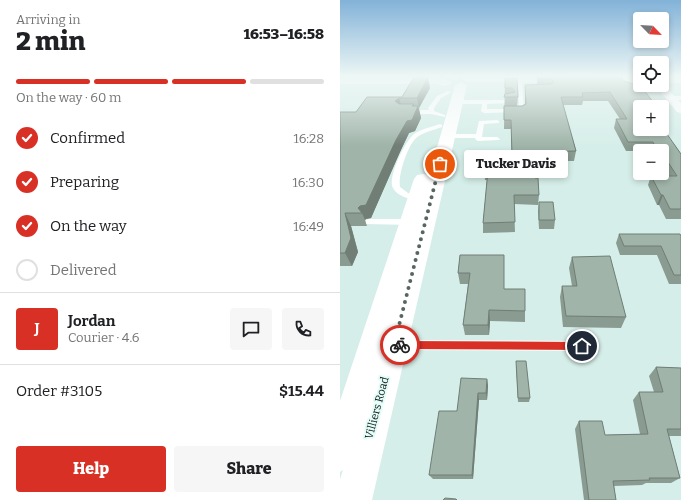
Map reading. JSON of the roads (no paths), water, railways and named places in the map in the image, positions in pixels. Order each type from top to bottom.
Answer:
[{"type":"street","name":"Villiers Road","points":[[353,500],[394,345],[418,221],[417,199],[451,99]]},
{"type":"street","name":"Villiers Road","points":[[340,454],[418,221],[451,99]]},
{"type":"street","points":[[677,99],[681,110]]},
{"type":"lane","points":[[402,112],[432,99]]},
{"type":"lane","points":[[459,99],[479,136],[478,139],[497,139]]},
{"type":"lane","points":[[477,99],[484,102],[510,102]]},
{"type":"lane","points":[[484,102],[484,111],[522,111],[521,99]]},
{"type":"lane","points":[[479,136],[481,122],[497,122]]},
{"type":"lane","points":[[370,222],[418,221]]},
{"type":"lane","points":[[394,345],[582,346]]},
{"type":"place","name":"Tucker Davis","points":[[440,164]]}]
